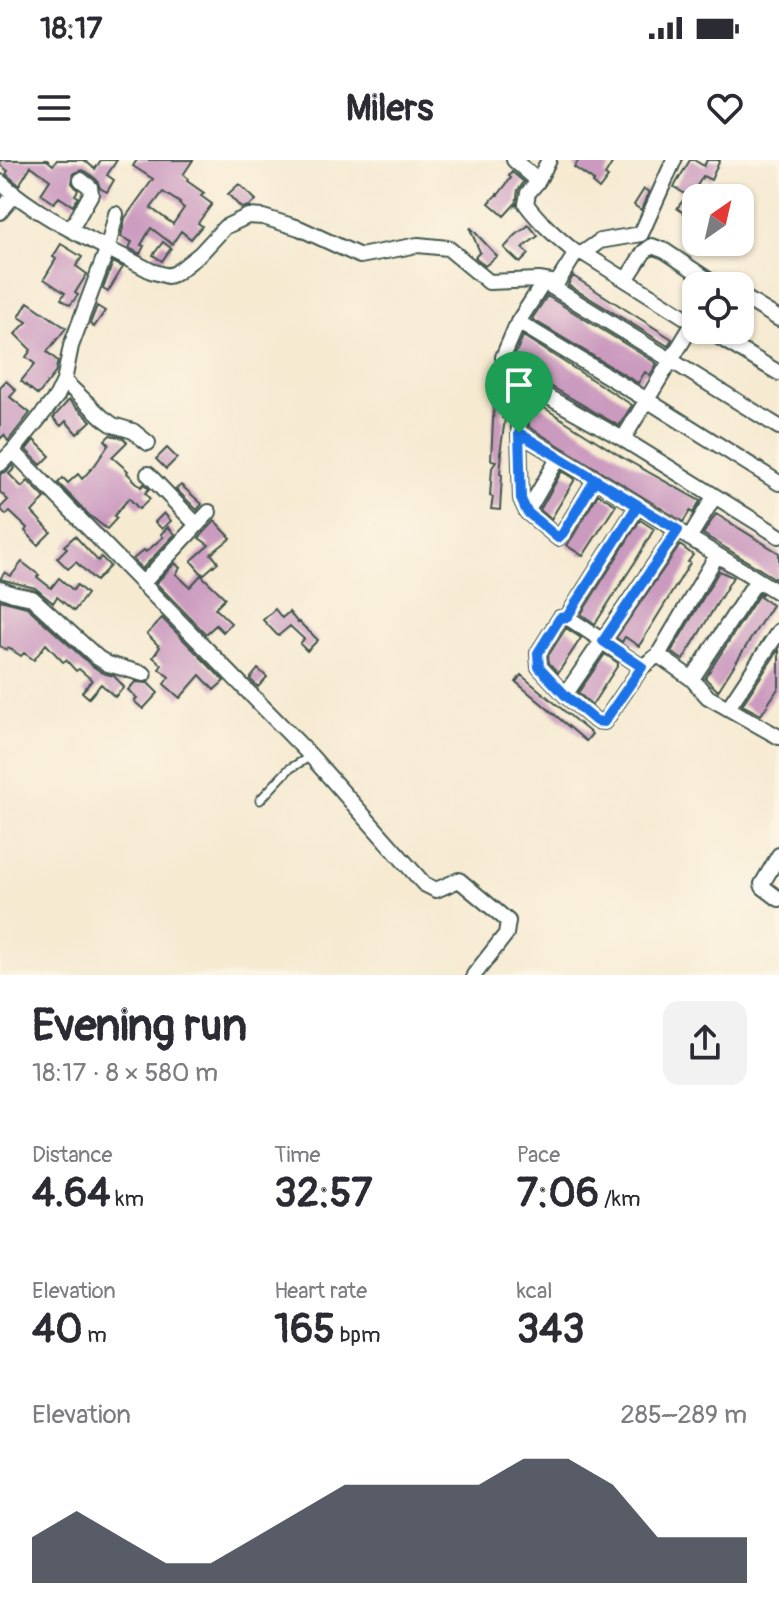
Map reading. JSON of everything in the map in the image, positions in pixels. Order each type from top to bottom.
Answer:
[{"type":"street","points":[[514,160],[538,181]]},
{"type":"street","points":[[549,160],[528,193],[526,204],[548,230],[580,253],[682,314]]},
{"type":"street","points":[[0,182],[32,207],[71,229],[151,271],[168,276],[200,254],[225,227],[248,216],[263,217],[299,228],[360,256],[418,245],[448,248],[489,282],[557,283],[580,253],[600,241],[641,234],[674,160]]},
{"type":"street","points":[[71,229],[91,194],[90,187],[81,180]]},
{"type":"street","points":[[0,212],[14,195]]},
{"type":"street","points":[[0,464],[57,396],[64,381],[71,346],[108,247],[116,214]]},
{"type":"street","points":[[626,280],[644,252],[652,246],[697,272]]},
{"type":"street","points":[[543,281],[518,322],[503,357],[518,380],[623,439],[779,536]]},
{"type":"street","points":[[543,281],[779,427]]},
{"type":"street","points":[[754,304],[779,319]]},
{"type":"street","points":[[518,322],[779,483]]},
{"type":"street","points":[[623,439],[683,344]]},
{"type":"street","points":[[731,344],[779,373]]},
{"type":"street","points":[[518,380],[521,499],[527,512],[558,538],[595,480]]},
{"type":"street","points":[[64,381],[102,417],[113,425],[133,431],[148,443]]},
{"type":"street","points":[[519,433],[779,593]]},
{"type":"street","points":[[13,451],[311,756],[424,884],[436,890],[459,880],[508,921],[506,934],[474,975]]},
{"type":"street","points":[[527,512],[559,457]]},
{"type":"street","points":[[148,474],[197,525]]},
{"type":"street","points":[[565,695],[714,497]]},
{"type":"street","points":[[567,617],[638,505]]},
{"type":"street","points":[[142,584],[209,512]]},
{"type":"street","points":[[642,667],[567,617],[560,618],[538,653],[539,667],[565,695],[596,721],[604,722],[642,667],[658,655],[717,555]]},
{"type":"street","points":[[692,679],[757,580]]},
{"type":"street","points":[[0,589],[32,598],[108,664],[144,674]]},
{"type":"street","points":[[728,708],[779,631]]},
{"type":"street","points":[[658,655],[692,679],[708,697],[778,733]]},
{"type":"street","points":[[779,855],[762,884],[779,899]]},
{"type":"lane","points":[[260,800],[289,769],[311,756]]},
{"type":"building","points":[[0,160],[47,160],[53,165],[57,160],[84,160],[95,169],[101,160],[117,160],[107,175],[114,180],[107,192],[87,172],[74,173],[72,183],[78,190],[75,195],[78,197],[73,206],[59,197],[54,203],[41,194],[50,180],[31,166],[19,185],[6,174],[8,171],[0,165]]},
{"type":"building","points":[[137,160],[193,160],[183,175],[212,204],[198,223],[202,226],[191,239],[181,231],[172,244],[151,228],[141,245],[144,246],[140,254],[129,248],[132,242],[121,237],[125,218],[153,179],[133,166]],"holes":[[[163,192],[184,208],[173,224],[151,208]]]},
{"type":"building","points":[[579,160],[614,160],[605,175],[608,177],[599,189],[592,183],[594,181],[574,167]]},
{"type":"building","points":[[690,160],[704,166],[707,160],[720,160],[711,180],[703,176],[698,184],[682,184],[682,192],[674,187]]},
{"type":"building","points":[[512,172],[524,182],[518,190],[516,205],[504,216],[489,203],[511,178]]},
{"type":"building","points":[[239,184],[256,200],[249,206],[241,208],[228,194]]},
{"type":"building","points":[[644,189],[649,192],[641,210],[634,205]]},
{"type":"building","points":[[529,225],[538,236],[522,248],[529,254],[520,263],[504,248]]},
{"type":"building","points":[[471,228],[497,256],[485,266],[475,257],[480,252]]},
{"type":"building","points":[[163,242],[171,248],[162,261],[153,255]]},
{"type":"building","points":[[61,244],[82,257],[76,266],[87,274],[70,305],[61,299],[65,293],[44,279]]},
{"type":"building","points":[[113,262],[123,267],[108,292],[103,289]]},
{"type":"building","points":[[573,276],[672,339],[668,346],[568,285]]},
{"type":"building","points":[[547,296],[657,364],[650,375],[645,372],[638,383],[532,319]]},
{"type":"building","points":[[28,302],[66,328],[47,352],[58,361],[55,373],[38,395],[21,381],[35,364],[26,357],[31,350],[15,334],[27,322],[19,317]]},
{"type":"building","points":[[97,306],[105,311],[94,327],[90,324]]},
{"type":"building","points":[[523,336],[632,405],[619,426],[523,370],[514,357]]},
{"type":"building","points":[[6,381],[16,390],[10,397],[30,413],[8,441],[4,435],[0,439],[0,387]]},
{"type":"building","points":[[495,381],[505,382],[500,510],[491,509],[493,497],[490,496],[492,468],[496,461],[491,460]]},
{"type":"building","points":[[69,400],[91,421],[77,434],[66,421],[61,426],[53,418]]},
{"type":"building","points":[[535,402],[625,459],[700,501],[693,513],[690,511],[683,522],[529,427],[529,411]]},
{"type":"building","points":[[110,435],[127,442],[112,457],[141,487],[144,484],[149,489],[145,493],[150,499],[139,509],[129,498],[107,529],[58,483],[63,478],[68,483],[78,474],[82,479],[109,444],[105,440]]},
{"type":"building","points":[[34,440],[50,456],[41,465],[26,450]]},
{"type":"building","points":[[167,448],[177,458],[166,469],[156,459]]},
{"type":"building","points":[[13,465],[15,468],[9,474],[22,487],[28,481],[45,498],[32,512],[51,532],[38,545],[25,531],[27,528],[10,512],[6,515],[0,508],[8,500],[0,492],[0,474]]},
{"type":"building","points":[[562,471],[575,479],[551,519],[540,510]]},
{"type":"building","points":[[181,485],[202,504],[197,510],[176,489]]},
{"type":"building","points":[[598,494],[616,505],[583,556],[566,545]]},
{"type":"building","points":[[164,513],[171,521],[162,529],[155,522]]},
{"type":"building","points":[[716,514],[779,553],[779,581],[703,534]]},
{"type":"building","points":[[640,520],[654,529],[595,624],[581,614]]},
{"type":"building","points":[[215,521],[231,538],[211,554],[218,562],[203,575],[191,561],[209,545],[199,538]]},
{"type":"building","points":[[168,527],[175,534],[142,569],[133,559],[163,537],[161,534]]},
{"type":"building","points":[[75,536],[98,561],[101,557],[110,566],[96,581],[76,562],[68,569],[57,558]]},
{"type":"building","points":[[680,545],[693,555],[690,563],[639,646],[625,637],[622,642],[616,638]]},
{"type":"building","points":[[22,562],[51,588],[59,578],[73,590],[77,585],[87,594],[74,611],[57,597],[53,603],[35,588],[0,579],[5,572],[11,576]]},
{"type":"building","points":[[175,563],[180,568],[176,574],[190,587],[201,575],[225,598],[215,608],[231,623],[223,632],[216,625],[206,634],[156,583]]},
{"type":"building","points":[[719,571],[733,577],[683,660],[671,652]]},
{"type":"building","points":[[760,593],[760,597],[772,605],[718,691],[705,678]]},
{"type":"building","points":[[0,600],[27,607],[91,665],[114,676],[124,687],[115,697],[101,684],[89,698],[82,692],[92,680],[79,669],[76,671],[66,660],[63,662],[46,644],[34,660],[24,653],[21,656],[0,646]]},
{"type":"building","points":[[275,609],[282,618],[289,612],[318,640],[307,651],[300,644],[304,639],[290,626],[278,636],[263,620]]},
{"type":"building","points":[[162,618],[224,681],[214,690],[200,675],[180,698],[164,684],[169,677],[159,669],[162,665],[153,657],[160,647],[147,634]]},
{"type":"building","points":[[566,628],[581,638],[558,673],[549,663],[548,656]]},
{"type":"building","points":[[779,649],[779,687],[761,715],[742,705]]},
{"type":"building","points":[[605,654],[618,665],[592,705],[578,693]]},
{"type":"building","points":[[258,669],[267,677],[258,687],[250,679]]},
{"type":"building","points":[[521,675],[592,734],[586,741],[516,682]]},
{"type":"building","points":[[135,682],[148,683],[158,693],[143,709],[128,690]]},
{"type":"route","points":[[519,433],[521,499],[527,512],[558,538],[595,480],[638,505],[678,530],[603,641],[642,667],[604,722],[596,721],[565,695],[539,667],[538,653],[560,618],[567,617],[638,505],[519,433]]}]
